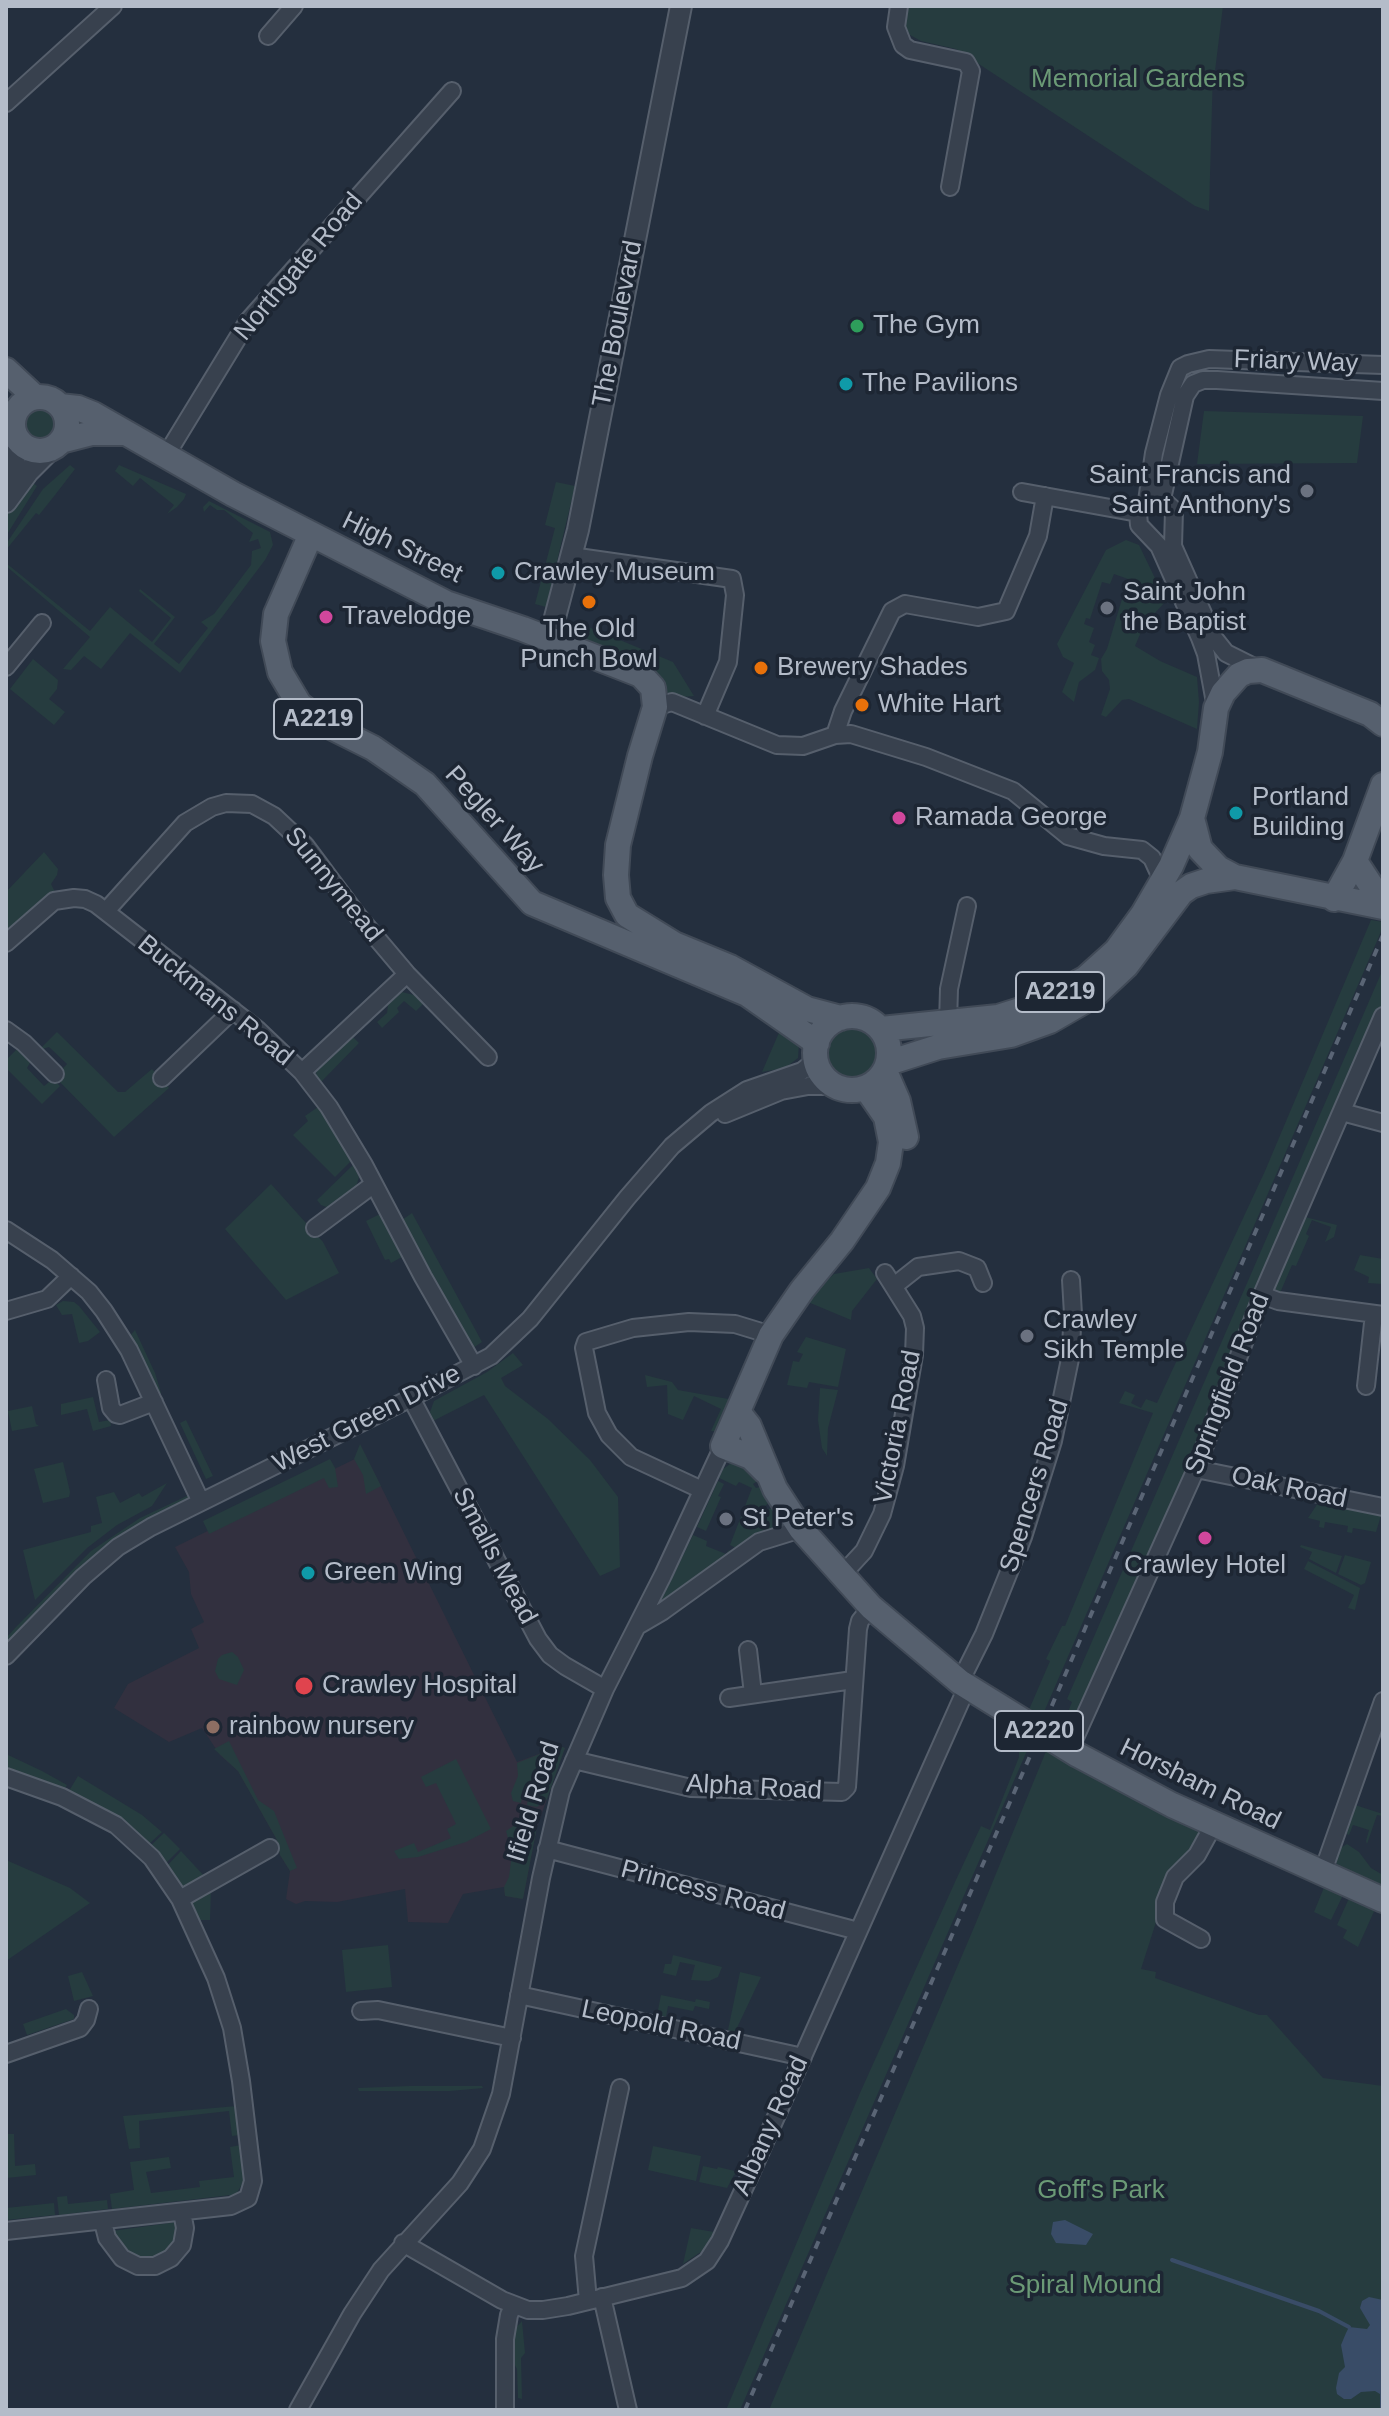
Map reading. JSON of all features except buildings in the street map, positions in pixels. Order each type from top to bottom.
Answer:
[{"type":"main road","points":[[6,370],[35,397]]},
{"type":"main road","points":[[56,445],[65,435],[67,420],[60,406],[52,399],[35,397],[22,403],[11,421],[24,446],[31,449],[45,451],[92,433],[126,433]]},
{"type":"main road","name":"High Street","points":[[60,406],[78,408],[165,457],[446,603],[641,675],[653,688],[655,707]]},
{"type":"main road","name":"Pegler Way","points":[[311,534],[276,614],[273,641],[280,672],[299,704],[325,724],[373,748],[425,784],[532,903],[747,994],[816,1052]]},
{"type":"main road","points":[[1262,670],[1379,717]]},
{"type":"main road","name":"A2219","points":[[881,1029],[998,1017],[1036,1005],[1086,978],[1116,951],[1163,882],[1192,818],[1210,752],[1216,708],[1223,693],[1239,675],[1262,670]]},
{"type":"main road","points":[[655,707],[618,845],[618,898],[627,915],[674,944],[730,967],[807,1009],[841,1018],[867,1019],[881,1029],[887,1039],[886,1067],[866,1088],[853,1090],[827,1080],[816,1052],[830,1024],[841,1018]]},
{"type":"main road","points":[[1334,899],[1355,861],[1383,785]]},
{"type":"main road","name":"A2219","points":[[1192,818],[1200,849],[1218,868],[1235,877],[1382,907]]},
{"type":"main road","points":[[1355,861],[1382,907]]},
{"type":"main road","name":"A2219","points":[[886,1067],[938,1047],[1011,1035],[1050,1021],[1095,995],[1126,966],[1181,893],[1206,881],[1235,877]]},
{"type":"main road","points":[[578,922],[601,914],[618,898]]},
{"type":"main road","name":"Ifield Road","points":[[861,1214],[894,1182],[905,1154],[903,1116],[886,1067]]},
{"type":"main road","name":"Ifield Road","points":[[723,1446],[771,1335],[861,1214],[878,1188],[888,1163],[891,1142],[886,1117],[866,1088]]},
{"type":"main road","name":"Horsham Road","points":[[738,1412],[749,1426],[765,1471],[801,1529],[871,1607],[964,1685],[1070,1749],[1214,1824],[1383,1900]]},
{"type":"main road","name":"Horsham Road","points":[[723,1446],[751,1457],[765,1471]]},
{"type":"street","points":[[6,103],[113,6]]},
{"type":"street","points":[[268,36],[294,6]]},
{"type":"street","name":"The Boulevard","points":[[549,640],[571,556],[681,6]]},
{"type":"street","points":[[898,9],[897,34],[907,48],[966,62],[971,71],[950,187]]},
{"type":"street","name":"Northgate Road","points":[[165,457],[248,321],[452,91]]},
{"type":"street","name":"Friary Way","points":[[1149,505],[1154,453],[1175,376],[1180,368],[1209,359],[1383,365]]},
{"type":"street","name":"Friary Way","points":[[1149,505],[1164,482],[1187,391],[1193,384],[1217,380],[1383,391]]},
{"type":"street","points":[[6,502],[14,466],[11,421]]},
{"type":"street","points":[[6,502],[28,472],[56,445]]},
{"type":"street","points":[[1022,492],[1149,505],[1168,502],[1174,510],[1173,546],[1214,638],[1226,653],[1262,670]]},
{"type":"street","points":[[835,735],[843,711],[892,611],[905,604],[978,617],[1006,611],[1038,536],[1045,496]]},
{"type":"street","points":[[1149,505],[1139,525],[1159,546],[1206,654],[1216,708]]},
{"type":"street","points":[[1150,535],[1163,535],[1173,527]]},
{"type":"street","points":[[571,556],[732,579],[735,595],[728,662],[705,716]]},
{"type":"street","points":[[6,667],[42,623]]},
{"type":"street","points":[[655,707],[672,702],[777,745],[803,746],[835,735],[851,734],[888,744],[1013,791],[1068,836],[1104,846],[1142,850],[1152,858],[1163,882]]},
{"type":"street","name":"Sunnymead","points":[[106,911],[185,823],[212,807],[226,803],[252,804],[274,816],[305,845],[358,916],[407,974],[488,1057]]},
{"type":"street","name":"Buckmans Road","points":[[6,943],[44,908],[62,899],[85,899],[106,911],[258,1030],[302,1072],[335,1116],[474,1366]]},
{"type":"street","points":[[948,1023],[949,989],[967,906]]},
{"type":"street","points":[[302,1072],[407,974]]},
{"type":"street","points":[[162,1078],[233,1010]]},
{"type":"street","name":"Springfield Road","points":[[1070,1749],[1196,1469],[1262,1295],[1383,1016]]},
{"type":"street","points":[[6,1030],[55,1074]]},
{"type":"street","name":"West Green Drive","points":[[6,1656],[91,1569],[118,1547],[491,1356],[519,1331],[656,1163],[688,1133],[711,1113],[747,1090],[802,1071],[816,1052]]},
{"type":"street","name":"West Green Drive","points":[[688,1133],[730,1111],[781,1091],[808,1086],[836,1086]]},
{"type":"street","points":[[1342,1112],[1383,1123]]},
{"type":"street","points":[[315,1228],[374,1184]]},
{"type":"street","points":[[6,1230],[33,1245],[71,1276],[117,1329],[201,1502]]},
{"type":"street","name":"Victoria Road","points":[[841,1576],[864,1551],[882,1514],[904,1418],[915,1328],[906,1304],[890,1280],[918,1267],[959,1261],[977,1268],[983,1283]]},
{"type":"street","points":[[6,1311],[47,1299],[71,1276]]},
{"type":"street","name":"Spencers Road","points":[[964,1685],[1023,1537],[1053,1441],[1070,1359],[1071,1280]]},
{"type":"street","points":[[1262,1295],[1278,1301],[1379,1315],[1366,1386]]},
{"type":"street","points":[[702,1490],[631,1457],[614,1441],[600,1421],[584,1348],[589,1340],[619,1331],[689,1322],[735,1324],[771,1335]]},
{"type":"street","points":[[106,1380],[111,1408],[116,1414],[154,1402]]},
{"type":"street","name":"Smalls Mead","points":[[411,1398],[538,1639],[550,1655],[605,1689]]},
{"type":"street","name":"Ifield Road","points":[[298,2410],[367,2289],[403,2243],[460,2183],[482,2149],[499,2105],[547,1849],[561,1791],[605,1689],[723,1446]]},
{"type":"street","name":"Oak Road","points":[[1196,1469],[1383,1507]]},
{"type":"street","points":[[636,1628],[759,1542],[801,1529]]},
{"type":"street","name":"Alpha Road","points":[[574,1760],[691,1788],[842,1792],[847,1787],[859,1625],[871,1607]]},
{"type":"street","points":[[748,1650],[753,1694]]},
{"type":"street","points":[[729,1698],[853,1680]]},
{"type":"street","name":"Albany Road","points":[[403,2243],[513,2306],[543,2310],[682,2278],[707,2261],[720,2241],[803,2057],[964,1685]]},
{"type":"street","points":[[1322,1874],[1383,1701]]},
{"type":"street","points":[[6,1777],[62,1797],[116,1825],[152,1858],[180,1899],[206,1955],[228,2016],[240,2070],[253,2181],[248,2198],[231,2206],[6,2231]]},
{"type":"street","points":[[1201,1939],[1165,1919],[1165,1902],[1175,1877],[1197,1855],[1214,1824]]},
{"type":"street","points":[[180,1899],[270,1848]]},
{"type":"street","name":"Princess Road","points":[[547,1849],[858,1931]]},
{"type":"street","name":"Leopold Road","points":[[519,1995],[803,2057]]},
{"type":"street","points":[[6,2054],[80,2028],[89,2009]]},
{"type":"street","points":[[361,2011],[378,2010],[512,2038]]},
{"type":"street","points":[[620,2088],[584,2256],[628,2410]]},
{"type":"street","points":[[103,2222],[107,2238],[122,2258],[138,2266],[155,2266],[171,2258],[182,2245],[185,2228],[182,2212]]},
{"type":"street","points":[[505,2410],[505,2339],[513,2306]]},
{"type":"shaded area","name":"Crawley Hospital","points":[[365,1454],[517,1762],[560,1746],[565,1748],[537,1827],[523,1899],[505,1896],[504,1887],[463,1894],[448,1923],[408,1922],[405,1889],[337,1902],[305,1901],[296,1904],[286,1899],[290,1871],[280,1855],[277,1840],[238,1771],[220,1755],[202,1728],[169,1742],[114,1708],[128,1684],[199,1648],[191,1629],[204,1622],[191,1594],[189,1572],[175,1547]]},
{"type":"green space","name":"Memorial Gardens","points":[[905,6],[1223,6],[1213,70],[1209,211],[1195,206],[956,49],[921,41],[910,35],[901,19]]},
{"type":"green space","points":[[39,404],[53,410],[59,424],[53,438],[39,444],[25,438],[19,424],[25,410]]},
{"type":"green space","points":[[1204,411],[1363,416],[1357,463],[1197,464]]},
{"type":"green space","points":[[70,465],[75,469],[39,515],[36,513],[6,550],[6,544],[43,489]]},
{"type":"green space","points":[[119,465],[186,494],[184,499],[167,514],[174,505],[140,478],[133,486],[115,471]]},
{"type":"green space","points":[[29,480],[37,486],[6,536],[6,513]]},
{"type":"green space","points":[[556,482],[575,486],[546,607],[535,604],[555,528],[545,525]]},
{"type":"green space","points":[[209,501],[270,532],[273,545],[180,673],[130,633],[101,669],[84,656],[71,670],[63,669],[90,637],[6,563],[90,631],[110,607],[152,642],[171,618],[140,589],[175,617],[154,644],[179,664],[208,628],[201,622],[214,614],[251,565],[252,551],[261,548],[258,539],[249,542],[253,533],[224,510],[210,505],[204,512],[203,507]]},
{"type":"green space","points":[[1126,540],[1139,545],[1166,601],[1144,625],[1135,646],[1197,677],[1197,729],[1129,699],[1122,700],[1106,717],[1101,715],[1110,689],[1109,680],[1102,671],[1101,659],[1107,649],[1128,579],[1114,574],[1110,584],[1102,582],[1090,619],[1086,618],[1084,624],[1094,628],[1089,642],[1095,645],[1091,655],[1099,658],[1095,670],[1079,682],[1074,702],[1062,692],[1074,663],[1063,657],[1057,644],[1106,550]]},
{"type":"green space","points":[[586,626],[673,662],[694,696],[666,693],[658,678],[579,643],[577,628]]},
{"type":"green space","points":[[33,659],[58,680],[57,689],[49,699],[65,712],[54,725],[10,689]]},
{"type":"green space","points":[[44,852],[58,869],[51,884],[57,896],[6,937],[6,892]]},
{"type":"green space","points":[[1371,920],[1383,922],[1383,927],[1041,1719],[1028,1712],[1050,1661],[1046,1659],[1062,1626],[1065,1626],[1153,1413],[1119,1403],[1125,1391],[1135,1395],[1131,1403],[1141,1408],[1146,1399],[1157,1403],[1265,1171]]},
{"type":"green space","points":[[1383,969],[1383,1003],[1199,1449],[1073,1727],[1066,1717],[1072,1702],[1067,1699]]},
{"type":"green space","points":[[402,992],[414,995],[423,1004],[416,1011],[404,1001],[397,1008],[399,1012],[382,1028],[377,1022],[387,1013],[388,1005]]},
{"type":"green space","points":[[781,1028],[799,1043],[798,1058],[785,1068],[762,1072]]},
{"type":"green space","points":[[853,1028],[871,1036],[879,1054],[871,1072],[853,1080],[835,1072],[827,1054],[835,1036]]},
{"type":"green space","points":[[57,1032],[118,1092],[125,1092],[152,1069],[169,1088],[114,1137],[55,1077],[67,1064],[49,1047],[39,1050]]},
{"type":"green space","points":[[353,1037],[359,1043],[319,1081],[317,1070]]},
{"type":"green space","points":[[20,1046],[31,1061],[27,1068],[44,1086],[53,1079],[60,1086],[42,1104],[6,1068],[6,1060]]},
{"type":"green space","points":[[318,1107],[351,1161],[335,1177],[293,1135],[308,1121],[305,1116]]},
{"type":"green space","points":[[353,1165],[359,1177],[356,1187],[329,1208],[321,1205],[317,1200]]},
{"type":"green space","points":[[271,1184],[323,1242],[339,1273],[286,1300],[225,1229]]},
{"type":"green space","points":[[412,1213],[482,1342],[470,1350],[402,1220]]},
{"type":"green space","points":[[380,1214],[402,1257],[391,1263],[389,1259],[385,1260],[366,1221]]},
{"type":"green space","points":[[1305,1217],[1337,1225],[1334,1237],[1325,1242],[1331,1227],[1312,1220],[1306,1234],[1309,1236],[1296,1266],[1292,1265],[1280,1293],[1277,1293],[1275,1287]]},
{"type":"green space","points":[[1360,1255],[1383,1259],[1382,1284],[1368,1283],[1369,1277],[1354,1270]]},
{"type":"green space","points":[[869,1268],[877,1279],[852,1311],[851,1320],[808,1302],[810,1296],[834,1274]]},
{"type":"green space","points":[[63,1301],[79,1306],[100,1332],[88,1341],[79,1343],[72,1314],[62,1315],[56,1305]]},
{"type":"green space","points":[[135,1330],[155,1373],[161,1393],[157,1395],[128,1338]]},
{"type":"green space","points":[[806,1337],[846,1349],[838,1387],[809,1382],[807,1388],[787,1385],[793,1361],[799,1362],[803,1354],[797,1352]]},
{"type":"green space","points":[[513,1353],[523,1365],[501,1378],[505,1386],[548,1419],[590,1460],[618,1497],[620,1567],[600,1576],[484,1395],[433,1421],[430,1412],[434,1401],[487,1372]]},
{"type":"green space","points":[[645,1375],[672,1382],[678,1390],[734,1400],[719,1432],[711,1431],[721,1409],[694,1396],[683,1420],[668,1414],[667,1385],[647,1387]]},
{"type":"green space","points":[[820,1388],[838,1390],[828,1428],[827,1456],[822,1448],[818,1420]]},
{"type":"green space","points":[[93,1397],[99,1422],[110,1420],[111,1426],[93,1431],[87,1409],[61,1415],[61,1404]]},
{"type":"green space","points":[[32,1406],[39,1426],[12,1431],[8,1411]]},
{"type":"green space","points":[[186,1420],[213,1476],[206,1479],[180,1423]]},
{"type":"green space","points":[[360,1444],[381,1486],[366,1494],[363,1475],[354,1459]]},
{"type":"green space","points":[[330,1459],[338,1487],[329,1488],[324,1478],[209,1534],[203,1521]]},
{"type":"green space","points":[[63,1462],[69,1497],[43,1503],[34,1469]]},
{"type":"green space","points":[[733,1462],[739,1462],[759,1480],[753,1484],[756,1488],[763,1486],[771,1501],[765,1506],[774,1508],[783,1528],[738,1549],[730,1545],[752,1488],[739,1482],[736,1486],[719,1478],[723,1469]]},
{"type":"green space","points":[[718,1481],[724,1484],[718,1496],[721,1497],[706,1531],[697,1527]]},
{"type":"green space","points":[[167,1483],[152,1506],[117,1525],[87,1548],[35,1600],[23,1550],[91,1532],[91,1526],[102,1523],[96,1497],[114,1492],[120,1503],[139,1493],[142,1497]]},
{"type":"green space","points":[[191,1494],[187,1500],[144,1521],[104,1546],[6,1644],[6,1638],[16,1627],[91,1551],[140,1518]]},
{"type":"green space","points":[[1332,1501],[1382,1512],[1376,1532],[1353,1528],[1352,1533],[1347,1532],[1348,1526],[1325,1522],[1324,1528],[1319,1527],[1320,1521],[1308,1518],[1318,1503],[1331,1505]]},
{"type":"green space","points":[[693,1535],[707,1541],[706,1546],[726,1554],[729,1550],[732,1552],[662,1605],[660,1603]]},
{"type":"green space","points":[[1301,1545],[1342,1556],[1336,1573],[1309,1559],[1312,1552]]},
{"type":"green space","points":[[1345,1555],[1371,1562],[1365,1583],[1361,1585],[1338,1574]]},
{"type":"green space","points":[[1308,1561],[1360,1588],[1355,1610],[1348,1608],[1354,1595],[1304,1569]]},
{"type":"green space","points":[[232,1652],[244,1670],[237,1685],[219,1679],[215,1671],[218,1659]]},
{"type":"green space","points":[[1024,1732],[1033,1737],[740,2410],[726,2410],[860,2093],[955,1882],[981,1826],[990,1830],[1019,1757]]},
{"type":"green space","name":"Goff's Park","points":[[1051,1739],[1206,1816],[1202,1833],[1173,1869],[1141,1969],[1156,1972],[1155,1978],[1259,2015],[1267,2015],[1323,2078],[1383,2086],[1383,2410],[769,2410]]},
{"type":"green space","points":[[229,1741],[258,1800],[274,1811],[297,1868],[290,1871],[280,1855],[277,1840],[238,1771],[214,1749]]},
{"type":"green space","points":[[560,1746],[565,1748],[547,1799],[537,1807],[527,1805],[528,1799],[522,1798],[521,1803],[513,1801],[511,1793],[518,1776],[517,1763]]},
{"type":"green space","points":[[6,1754],[67,1785],[63,1792],[6,1770]]},
{"type":"green space","points":[[456,1759],[491,1829],[466,1842],[418,1857],[399,1859],[394,1851],[414,1843],[418,1852],[451,1838],[447,1829],[456,1824],[436,1783],[426,1787],[421,1777]]},
{"type":"green space","points":[[78,1776],[142,1815],[162,1832],[148,1845],[113,1814],[69,1791]]},
{"type":"green space","points":[[1355,1805],[1383,1814],[1377,1815],[1367,1844],[1369,1830],[1353,1825],[1349,1835],[1345,1833]]},
{"type":"green space","points":[[522,1820],[533,1822],[537,1827],[523,1899],[505,1896],[504,1887],[509,1877],[512,1853],[506,1831]]},
{"type":"green space","points":[[164,1833],[180,1849],[164,1865],[149,1847]]},
{"type":"green space","points":[[1347,1844],[1359,1852],[1371,1868],[1383,1875],[1383,1885],[1337,1865],[1339,1849]]},
{"type":"green space","points":[[181,1851],[206,1878],[183,1890],[165,1868]]},
{"type":"green space","points":[[6,1860],[70,1888],[90,1903],[6,1961]]},
{"type":"green space","points":[[1325,1885],[1344,1893],[1331,1920],[1314,1912]]},
{"type":"green space","points":[[211,1889],[210,1920],[197,1920],[188,1902]]},
{"type":"green space","points":[[1350,1896],[1376,1907],[1358,1947],[1343,1938],[1347,1930],[1337,1925]]},
{"type":"green space","points":[[388,1945],[392,1987],[346,1992],[342,1950]]},
{"type":"green space","points":[[673,1955],[722,1967],[718,1977],[709,1981],[691,1980],[695,1965],[680,1962],[676,1976],[663,1973],[665,1964],[671,1964]]},
{"type":"green space","points":[[82,1972],[93,1996],[74,2001],[68,1976]]},
{"type":"green space","points":[[740,1972],[761,1977],[735,2032],[728,2030]]},
{"type":"green space","points":[[661,1995],[710,2002],[709,2009],[695,2006],[693,2011],[668,2006],[666,2017],[661,2017],[657,2015]]},
{"type":"green space","points":[[66,2009],[74,2015],[74,2019],[27,2035],[23,2024]]},
{"type":"green space","points":[[358,2088],[483,2088],[359,2091]]},
{"type":"green space","points":[[237,2106],[239,2135],[232,2136],[229,2111],[139,2121],[140,2148],[129,2149],[123,2116]]},
{"type":"green space","points":[[6,2134],[14,2134],[15,2166],[35,2164],[36,2175],[6,2178]]},
{"type":"green space","points":[[241,2145],[244,2180],[237,2193],[112,2209],[110,2194],[134,2190],[130,2162],[169,2157],[171,2168],[146,2172],[151,2193],[200,2187],[199,2181],[234,2177],[230,2147]]},
{"type":"green space","points":[[653,2146],[701,2156],[696,2181],[648,2170]]},
{"type":"green space","points":[[703,2166],[739,2172],[727,2188],[699,2182]]},
{"type":"green space","points":[[67,2196],[68,2204],[107,2200],[108,2209],[59,2215],[57,2197]]},
{"type":"green space","points":[[54,2203],[55,2215],[6,2220],[6,2208]]},
{"type":"green space","points":[[177,2222],[180,2237],[163,2258],[138,2260],[123,2251],[112,2231]]},
{"type":"green space","points":[[691,2228],[714,2232],[705,2249],[683,2264]]},
{"type":"green space","points":[[522,2321],[525,2353],[521,2358],[522,2399],[518,2398],[517,2369],[512,2360],[515,2329]]},
{"type":"water","points":[[1065,2220],[1093,2234],[1086,2245],[1056,2243],[1051,2234],[1053,2222]]},
{"type":"water","points":[[1369,2297],[1383,2300],[1383,2410],[1380,2410],[1380,2394],[1375,2391],[1361,2392],[1351,2399],[1344,2399],[1337,2394],[1336,2388],[1339,2373],[1345,2367],[1341,2345],[1349,2327],[1367,2329],[1370,2325],[1360,2308],[1362,2301]]},
{"type":"waterway","points":[[1172,2260],[1319,2311],[1349,2327]]},
{"type":"railway","points":[[745,2410],[1383,935]]},
{"type":"place","name":"The Gym","points":[[857,326]]},
{"type":"place","name":"The Pavilions","points":[[846,384]]},
{"type":"place","name":"Saint Francis and Saint Anthony's","points":[[1307,491]]},
{"type":"place","name":"Crawley Museum","points":[[498,573]]},
{"type":"place","name":"The Old Punch Bowl","points":[[589,602]]},
{"type":"place","name":"Saint John the Baptist","points":[[1107,608]]},
{"type":"place","name":"Travelodge","points":[[326,617]]},
{"type":"place","name":"Brewery Shades","points":[[761,668]]},
{"type":"place","name":"White Hart","points":[[862,705]]},
{"type":"place","name":"Portland Building","points":[[1236,813]]},
{"type":"place","name":"Ramada George","points":[[899,818]]},
{"type":"place","name":"Crawley Sikh Temple","points":[[1027,1336]]},
{"type":"place","name":"St Peter's","points":[[726,1519]]},
{"type":"place","name":"Crawley Hotel","points":[[1205,1538]]},
{"type":"place","name":"Green Wing","points":[[308,1573]]},
{"type":"place","name":"Crawley Hospital","points":[[304,1686]]},
{"type":"place","name":"rainbow nursery","points":[[213,1727]]},
{"type":"park label","name":"Spiral Mound","points":[[1085,2286]]}]
